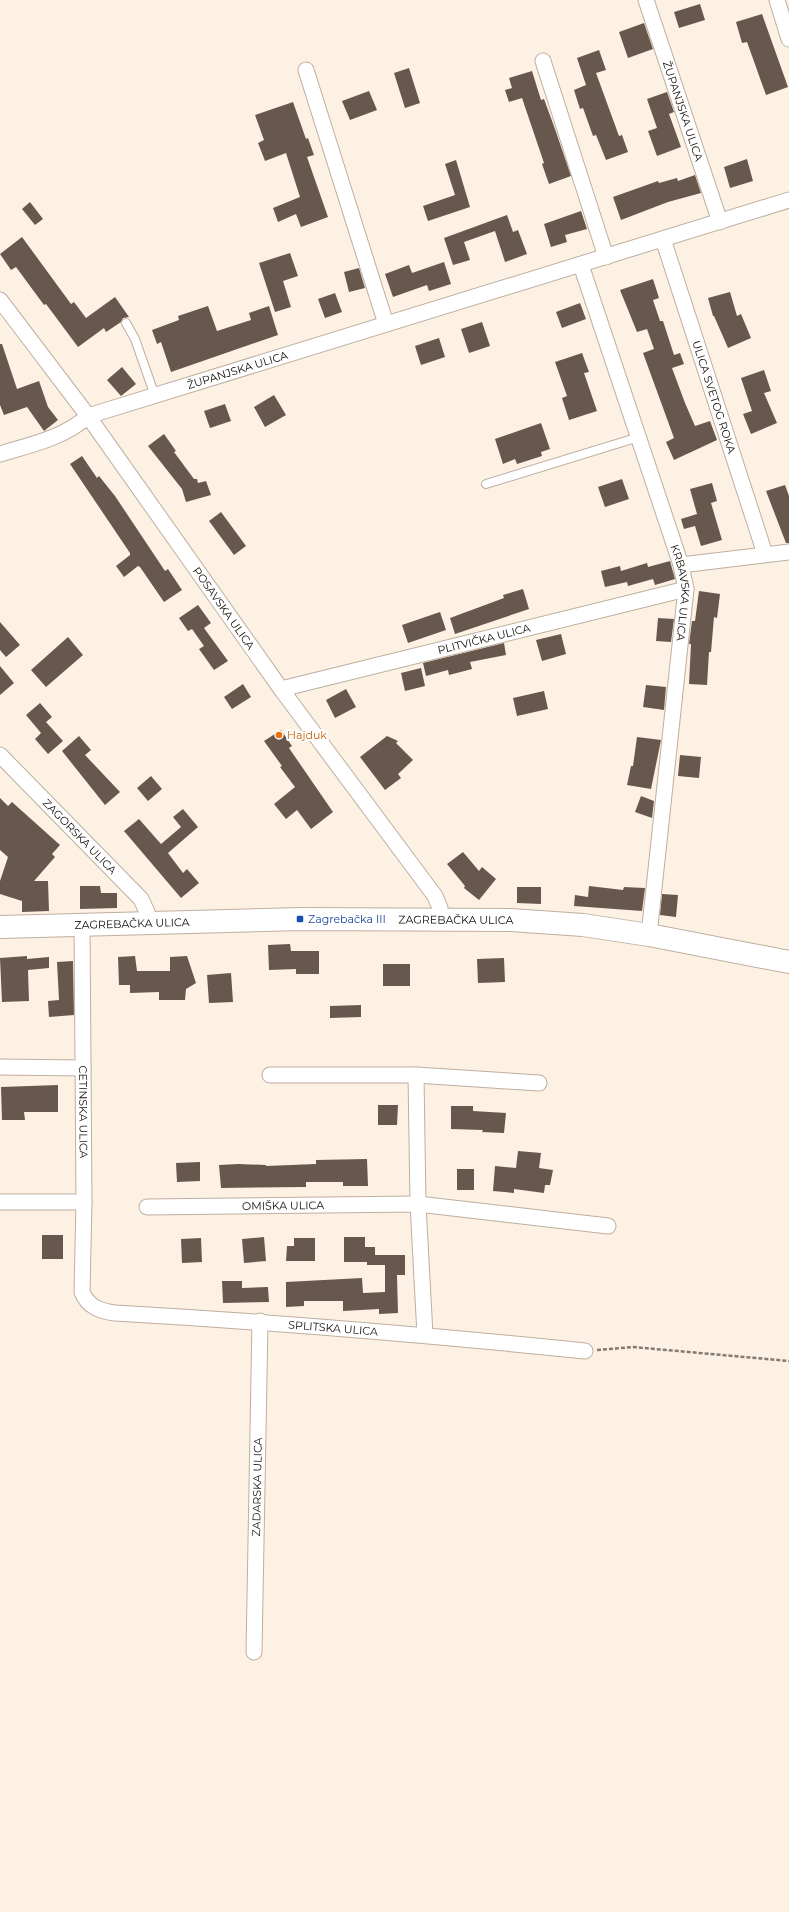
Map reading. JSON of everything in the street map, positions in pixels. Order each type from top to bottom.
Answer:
[{"type":"main road","name":"ZAGREBAČKA ULICA","points":[[0,926],[148,924],[300,919],[441,918],[512,920],[583,925],[649,935],[789,962]]},
{"type":"street","name":"ŽUPANJSKA ULICA","points":[[646,0],[720,222]]},
{"type":"street","points":[[777,0],[789,39]]},
{"type":"street","points":[[543,62],[606,256]]},
{"type":"street","points":[[306,70],[386,324]]},
{"type":"street","name":"ŽUPANJSKA ULICA","points":[[0,454],[52,438],[80,423],[88,416],[789,200]]},
{"type":"street","name":"ULICA SVETOG ROKA","points":[[663,239],[764,554]]},
{"type":"street","name":"KRBAVSKA ULICA","points":[[581,265],[681,565],[686,589],[649,935]]},
{"type":"street","name":"POSAVSKA ULICA","points":[[0,300],[88,416],[281,689],[435,896],[440,908],[441,918]]},
{"type":"street","points":[[681,565],[789,552]]},
{"type":"street","name":"PLITVIČKA ULICA","points":[[281,689],[686,589]]},
{"type":"street","name":"ZAGORSKA ULICA","points":[[0,755],[140,899],[147,912],[148,924]]},
{"type":"street","name":"CETINSKA ULICA","points":[[82,925],[84,1202],[82,1292],[84,1299]]},
{"type":"street","points":[[0,1067],[83,1068]]},
{"type":"street","points":[[270,1075],[416,1075],[539,1083]]},
{"type":"street","points":[[416,1075],[418,1204],[425,1335]]},
{"type":"street","points":[[0,1202],[84,1202]]},
{"type":"street","name":"OMIŠKA ULICA","points":[[147,1207],[418,1204],[608,1226]]},
{"type":"street","name":"SPLITSKA ULICA","points":[[84,1299],[101,1311],[115,1313],[260,1321],[425,1335],[585,1351]]},
{"type":"street","name":"ZADARSKA ULICA","points":[[254,1652],[260,1321]]},
{"type":"lane","points":[[126,323],[135,340],[155,396]]},
{"type":"lane","points":[[486,484],[639,437]]},
{"type":"path","points":[[585,1351],[633,1346],[789,1361]]},
{"type":"building","points":[[700,4],[705,20],[679,28],[674,12]]},
{"type":"building","points":[[762,14],[788,87],[766,95],[747,42],[742,43],[736,22]]},
{"type":"building","points":[[644,23],[653,49],[628,58],[619,32]]},
{"type":"building","points":[[599,50],[606,70],[596,73],[619,136],[622,135],[628,152],[606,160],[596,135],[593,136],[583,108],[580,109],[574,90],[586,85],[577,58]]},
{"type":"building","points":[[409,68],[420,103],[405,108],[394,73]]},
{"type":"building","points":[[532,71],[541,100],[544,99],[571,176],[549,184],[542,164],[544,163],[522,98],[509,102],[505,90],[512,88],[509,78]]},
{"type":"building","points":[[369,91],[377,110],[350,120],[342,101]]},
{"type":"building","points":[[667,92],[674,112],[669,114],[681,147],[657,156],[648,131],[657,128],[647,99]]},
{"type":"building","points":[[293,102],[306,139],[308,138],[314,155],[307,157],[328,217],[301,227],[296,214],[278,222],[273,208],[300,197],[286,153],[265,161],[258,143],[264,140],[255,115]]},
{"type":"building","points":[[747,159],[753,181],[730,188],[724,167]]},
{"type":"building","points":[[456,160],[470,207],[428,221],[423,206],[455,195],[445,164]]},
{"type":"building","points":[[695,175],[701,193],[668,202],[621,220],[613,197],[658,181],[659,183],[677,178],[678,181]]},
{"type":"building","points":[[30,202],[43,219],[35,225],[22,209]]},
{"type":"building","points":[[581,211],[587,229],[565,235],[567,242],[551,247],[544,224]]},
{"type":"building","points":[[507,215],[513,232],[518,230],[527,254],[505,262],[495,231],[464,242],[470,260],[453,265],[444,238]]},
{"type":"building","points":[[22,237],[71,304],[74,302],[86,318],[115,297],[129,317],[123,318],[121,322],[106,332],[104,328],[78,347],[16,267],[11,270],[0,254]]},
{"type":"building","points":[[290,253],[298,276],[283,281],[291,307],[275,312],[259,263]]},
{"type":"building","points":[[444,262],[451,284],[429,291],[427,285],[393,297],[385,274],[409,265],[412,273]]},
{"type":"building","points":[[359,268],[365,288],[349,292],[344,272]]},
{"type":"building","points":[[653,279],[659,298],[653,300],[660,321],[663,321],[674,355],[680,353],[684,364],[672,368],[685,403],[695,426],[710,421],[717,440],[674,460],[666,442],[674,438],[643,353],[654,349],[647,329],[637,332],[620,290]]},
{"type":"building","points":[[730,292],[737,316],[741,314],[751,338],[728,348],[713,316],[708,298]]},
{"type":"building","points":[[335,293],[342,312],[325,318],[318,299]]},
{"type":"building","points":[[580,303],[586,319],[562,328],[556,312]]},
{"type":"building","points":[[208,306],[217,331],[251,320],[249,313],[269,306],[278,335],[171,372],[161,342],[157,344],[152,330],[179,320],[178,316]]},
{"type":"building","points":[[482,322],[490,346],[469,353],[461,329]]},
{"type":"building","points":[[439,338],[445,357],[421,365],[415,346]]},
{"type":"building","points":[[0,344],[2,344],[17,389],[39,381],[48,407],[58,420],[44,431],[27,407],[4,415],[0,405]]},
{"type":"building","points":[[582,353],[589,372],[584,373],[597,411],[569,420],[562,398],[567,396],[555,362]]},
{"type":"building","points":[[122,367],[136,384],[121,396],[107,380]]},
{"type":"building","points":[[764,370],[771,391],[764,393],[777,423],[751,434],[743,414],[752,411],[741,378]]},
{"type":"building","points":[[274,395],[286,415],[265,427],[254,407]]},
{"type":"building","points":[[225,404],[231,421],[210,428],[204,411]]},
{"type":"building","points":[[541,423],[550,449],[541,452],[542,456],[517,464],[515,459],[503,464],[495,439]]},
{"type":"building","points":[[164,434],[176,451],[174,452],[194,479],[197,479],[198,483],[206,481],[211,495],[186,502],[182,489],[148,446]]},
{"type":"building","points":[[82,456],[97,478],[99,476],[115,496],[165,571],[168,569],[182,590],[164,602],[140,567],[138,566],[124,577],[116,566],[130,555],[130,553],[70,464]]},
{"type":"building","points":[[622,479],[629,499],[605,507],[598,487]]},
{"type":"building","points":[[712,483],[717,501],[711,503],[722,540],[701,546],[695,526],[684,529],[681,519],[697,514],[690,489]]},
{"type":"building","points":[[785,485],[789,496],[789,543],[786,543],[766,491]]},
{"type":"building","points":[[221,512],[246,546],[234,555],[209,521]]},
{"type":"building","points":[[670,561],[675,579],[655,585],[653,579],[628,586],[627,582],[605,587],[601,571],[620,566],[621,571],[647,563],[648,567]]},
{"type":"building","points":[[523,589],[529,609],[455,634],[450,618],[504,598],[503,595]]},
{"type":"building","points":[[699,591],[720,594],[717,618],[714,617],[711,652],[709,652],[707,685],[689,684],[691,644],[689,644],[692,621],[695,621]]},
{"type":"building","points":[[198,605],[211,623],[204,628],[228,661],[214,670],[199,649],[204,646],[192,629],[188,631],[179,618]]},
{"type":"building","points":[[440,612],[446,630],[408,643],[402,625]]},
{"type":"building","points":[[658,618],[674,619],[671,642],[656,641]]},
{"type":"building","points":[[0,622],[20,645],[6,657],[0,650]]},
{"type":"building","points":[[561,634],[566,654],[542,661],[536,640]]},
{"type":"building","points":[[68,637],[83,655],[46,687],[31,670]]},
{"type":"building","points":[[504,643],[506,655],[470,662],[472,669],[449,675],[448,670],[426,676],[423,663]]},
{"type":"building","points":[[0,666],[14,683],[0,695]]},
{"type":"building","points":[[421,668],[425,686],[405,691],[401,673]]},
{"type":"building","points":[[243,684],[251,697],[232,709],[224,697]]},
{"type":"building","points":[[646,685],[666,687],[664,710],[643,707]]},
{"type":"building","points":[[346,689],[356,707],[335,718],[326,700]]},
{"type":"building","points":[[544,691],[548,709],[517,716],[513,698]]},
{"type":"building","points":[[40,703],[52,717],[46,722],[63,741],[48,754],[35,739],[41,733],[26,715]]},
{"type":"building","points":[[281,730],[292,746],[289,748],[333,812],[311,829],[297,810],[286,819],[274,804],[295,787],[280,767],[282,766],[264,741]]},
{"type":"building","points":[[79,736],[91,750],[85,755],[120,792],[105,805],[62,751]]},
{"type":"building","points":[[387,736],[398,741],[396,743],[413,760],[398,774],[401,778],[385,790],[360,757]]},
{"type":"building","points":[[637,737],[661,740],[651,789],[627,785],[631,766],[633,766]]},
{"type":"building","points":[[680,755],[701,757],[699,778],[678,776]]},
{"type":"building","points":[[151,776],[162,789],[148,801],[137,788]]},
{"type":"building","points":[[641,796],[654,801],[652,818],[635,812]]},
{"type":"building","points":[[0,798],[8,806],[12,802],[60,845],[52,854],[55,857],[34,881],[48,881],[49,911],[22,912],[22,901],[0,894],[0,881],[8,857],[0,850]]},
{"type":"building","points":[[183,809],[198,827],[168,853],[183,873],[187,869],[199,883],[181,898],[124,831],[139,819],[161,844],[181,827],[173,817]]},
{"type":"building","points":[[463,852],[479,871],[482,867],[496,879],[479,900],[464,888],[465,886],[447,864]]},
{"type":"building","points":[[80,886],[100,886],[101,893],[117,893],[117,908],[80,909]]},
{"type":"building","points":[[589,886],[623,890],[624,887],[645,888],[642,911],[574,906],[575,895],[588,897]]},
{"type":"building","points":[[517,887],[541,887],[541,904],[517,903]]},
{"type":"building","points":[[662,894],[678,895],[676,917],[660,915]]},
{"type":"building","points":[[290,944],[291,951],[319,951],[319,974],[296,974],[296,969],[269,970],[268,945]]},
{"type":"building","points":[[27,956],[27,959],[49,957],[49,968],[28,970],[29,1001],[2,1002],[0,958]]},
{"type":"building","points":[[135,956],[137,971],[170,971],[170,957],[187,956],[196,983],[186,989],[185,1000],[159,1000],[159,992],[130,993],[130,985],[119,985],[118,957]]},
{"type":"building","points":[[504,958],[505,982],[478,983],[477,959]]},
{"type":"building","points":[[73,961],[74,1015],[49,1017],[48,1001],[59,1000],[57,962]]},
{"type":"building","points":[[383,964],[410,964],[410,986],[383,986]]},
{"type":"building","points":[[231,973],[233,1002],[209,1003],[207,975]]},
{"type":"building","points":[[361,1005],[361,1017],[330,1018],[330,1006]]},
{"type":"building","points":[[58,1085],[58,1112],[24,1112],[25,1120],[2,1120],[1,1087]]},
{"type":"building","points":[[378,1105],[398,1105],[397,1125],[378,1125]]},
{"type":"building","points":[[451,1106],[473,1106],[473,1111],[506,1113],[504,1133],[482,1132],[483,1130],[451,1129]]},
{"type":"building","points":[[518,1151],[541,1153],[539,1168],[553,1170],[550,1185],[545,1185],[544,1193],[514,1189],[514,1193],[493,1191],[495,1166],[516,1168]]},
{"type":"building","points":[[367,1159],[368,1186],[343,1186],[343,1182],[306,1182],[306,1187],[221,1188],[219,1165],[239,1164],[266,1166],[316,1164],[316,1160]]},
{"type":"building","points":[[200,1162],[200,1181],[177,1182],[176,1163]]},
{"type":"building","points":[[457,1169],[474,1169],[474,1190],[457,1190]]},
{"type":"building","points":[[42,1235],[63,1235],[63,1259],[42,1259]]},
{"type":"building","points":[[264,1237],[266,1261],[244,1263],[242,1239]]},
{"type":"building","points":[[344,1237],[365,1237],[365,1247],[375,1247],[375,1255],[405,1255],[405,1275],[397,1275],[398,1313],[379,1314],[379,1309],[343,1311],[343,1301],[304,1301],[304,1306],[286,1307],[286,1282],[362,1278],[363,1293],[385,1292],[385,1265],[367,1265],[367,1262],[344,1262]]},
{"type":"building","points":[[201,1238],[202,1262],[182,1263],[181,1239]]},
{"type":"building","points":[[294,1238],[315,1238],[315,1261],[286,1261],[287,1246],[294,1246]]},
{"type":"building","points":[[222,1281],[242,1281],[242,1288],[268,1287],[269,1302],[223,1303]]},
{"type":"place","name":"Hajduk","points":[[279,735]]},
{"type":"place","name":"Zagrebačka III","points":[[300,919]]}]
